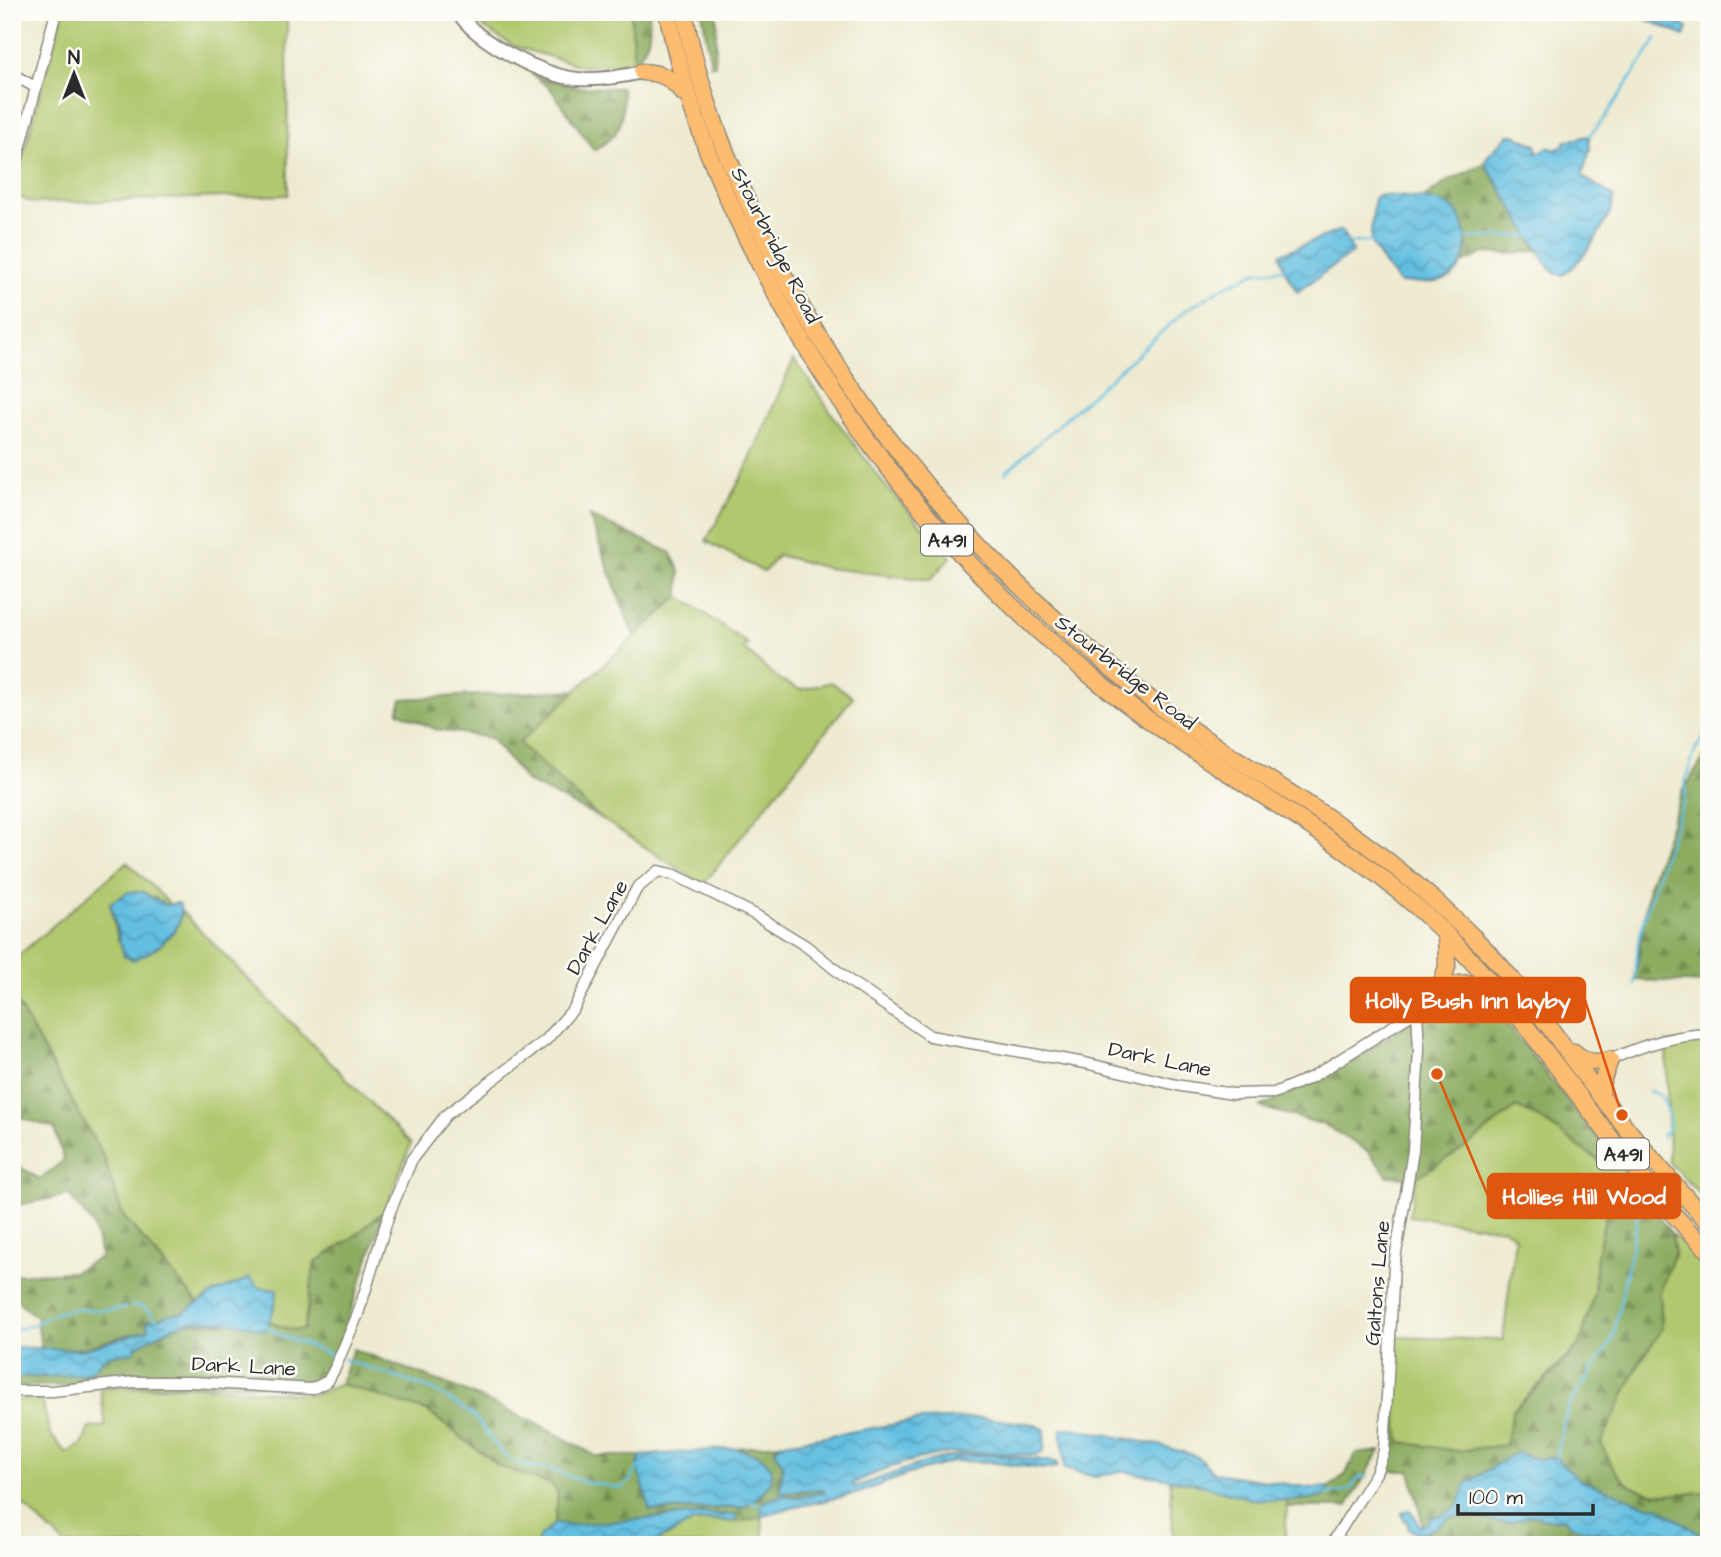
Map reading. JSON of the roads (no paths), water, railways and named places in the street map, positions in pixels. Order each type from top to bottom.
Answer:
[{"type":"highway","name":"Stourbridge Road","points":[[667,12],[689,102],[711,163],[746,238],[785,312],[839,403],[903,489],[957,551],[1039,632],[1102,685],[1215,766],[1380,876],[1446,934],[1503,997],[1621,1152],[1690,1233],[1709,1251]]},
{"type":"highway","name":"Stourbridge Road","points":[[684,12],[704,94],[721,143],[784,277],[837,367],[921,481],[971,539],[1033,600],[1151,700],[1236,759],[1340,825],[1434,900],[1503,969],[1601,1097],[1709,1223]]},
{"type":"highway","points":[[642,72],[654,68],[667,56],[673,39]]},
{"type":"highway","points":[[642,72],[665,74],[689,102]]},
{"type":"highway","points":[[1439,990],[1447,967],[1446,934]]},
{"type":"highway","points":[[1439,990],[1469,982],[1486,987],[1503,997]]},
{"type":"highway","points":[[1561,1042],[1585,1061],[1593,1063],[1610,1060]]},
{"type":"highway","points":[[1601,1097],[1601,1084],[1610,1060]]},
{"type":"street","points":[[12,179],[56,12]]},
{"type":"street","points":[[458,12],[464,23],[496,46],[531,66],[554,74],[577,79],[599,79],[642,72]]},
{"type":"street","points":[[12,74],[35,88]]},
{"type":"street","name":"Dark Lane","points":[[12,1391],[53,1391],[134,1382],[193,1382],[312,1389],[328,1381],[358,1314],[389,1214],[412,1159],[446,1115],[546,1040],[574,1008],[637,888],[658,871],[675,876],[754,914],[806,946],[851,982],[890,1006],[930,1036],[1085,1063],[1181,1086],[1233,1094],[1274,1093],[1312,1077],[1417,1011],[1439,990]]},
{"type":"street","name":"Galtons Lane","points":[[1331,1545],[1376,1473],[1384,1451],[1394,1265],[1413,1151],[1419,1050],[1417,1011]]},
{"type":"street","points":[[1610,1060],[1638,1047],[1669,1038],[1709,1034]]},
{"type":"water","points":[[1629,12],[1665,12],[1664,15],[1688,28],[1684,36]]},
{"type":"water","points":[[1508,135],[1515,135],[1536,145],[1538,153],[1548,147],[1555,150],[1563,146],[1566,140],[1589,136],[1590,150],[1582,176],[1614,197],[1608,216],[1595,239],[1563,275],[1557,274],[1549,267],[1485,163],[1487,157]]},
{"type":"water","points":[[1380,195],[1434,201],[1457,212],[1462,221],[1466,243],[1465,255],[1455,273],[1436,282],[1399,283],[1379,257],[1371,241],[1375,197]]},
{"type":"water","points":[[1341,230],[1353,252],[1297,292],[1284,269],[1280,254]]},
{"type":"water","points":[[129,892],[143,892],[166,905],[179,903],[181,913],[179,922],[168,938],[133,960],[124,956],[110,903]]},
{"type":"water","points":[[250,1278],[262,1288],[277,1289],[265,1331],[224,1322],[191,1322],[136,1346],[134,1352],[108,1355],[89,1373],[12,1377],[12,1347],[82,1350],[148,1330],[147,1321],[183,1313],[214,1293]]},
{"type":"water","points":[[982,1418],[1034,1424],[1045,1430],[1044,1451],[1037,1455],[972,1452],[925,1457],[900,1464],[852,1484],[855,1487],[952,1456],[997,1455],[1057,1462],[1058,1467],[1046,1469],[956,1461],[908,1474],[859,1493],[762,1517],[763,1502],[781,1495],[795,1497],[825,1492],[823,1489],[780,1492],[783,1465],[775,1451],[779,1444],[920,1420]]},
{"type":"water","points":[[1072,1428],[1159,1445],[1196,1456],[1215,1473],[1311,1488],[1329,1487],[1324,1497],[1287,1501],[1251,1499],[1198,1484],[1120,1471],[1095,1477],[1065,1469],[1061,1429]]},
{"type":"water","points":[[736,1448],[761,1456],[771,1467],[771,1482],[758,1498],[743,1507],[650,1511],[638,1467],[640,1456]]},
{"type":"water","points":[[1519,1453],[1537,1459],[1556,1457],[1579,1479],[1651,1507],[1657,1506],[1707,1541],[1691,1545],[1642,1545],[1625,1536],[1573,1527],[1564,1519],[1545,1519],[1534,1515],[1511,1522],[1467,1516],[1449,1518],[1430,1531],[1417,1533],[1408,1528],[1408,1522],[1402,1513],[1409,1510],[1420,1526],[1427,1524],[1431,1518],[1458,1506],[1466,1484],[1513,1454]]},
{"type":"water","points":[[704,1514],[736,1515],[736,1522],[693,1522],[650,1545],[537,1545],[539,1537],[555,1523],[570,1525]]},
{"type":"waterway","points":[[1589,136],[1606,116],[1657,38]]},
{"type":"waterway","points":[[1466,238],[1530,236]]},
{"type":"waterway","points":[[1348,243],[1371,241]]},
{"type":"waterway","points":[[1005,473],[1186,310],[1256,272],[1284,269]]},
{"type":"waterway","points":[[1635,984],[1638,942],[1648,906],[1685,798],[1686,778],[1696,748],[1709,732]]},
{"type":"waterway","points":[[1649,1091],[1662,1096],[1669,1118],[1669,1129],[1663,1138]]},
{"type":"waterway","points":[[1556,1457],[1568,1407],[1613,1339],[1642,1195]]},
{"type":"waterway","points":[[131,1306],[146,1309],[156,1320]]},
{"type":"waterway","points":[[12,1328],[26,1327],[64,1311],[125,1308]]},
{"type":"waterway","points":[[267,1326],[280,1335],[335,1356]]},
{"type":"waterway","points":[[343,1359],[434,1390],[472,1414],[503,1454],[524,1466],[547,1468],[586,1482],[621,1488],[629,1482],[638,1467]]},
{"type":"waterway","points":[[1326,1494],[1343,1492],[1352,1488],[1358,1479],[1368,1477]]},
{"type":"waterway","points":[[751,1502],[761,1506]]},
{"type":"place","name":"Hollies Hill Wood","points":[[1437,1074]]},
{"type":"place","name":"Holly Bush Inn layby","points":[[1622,1115]]}]
